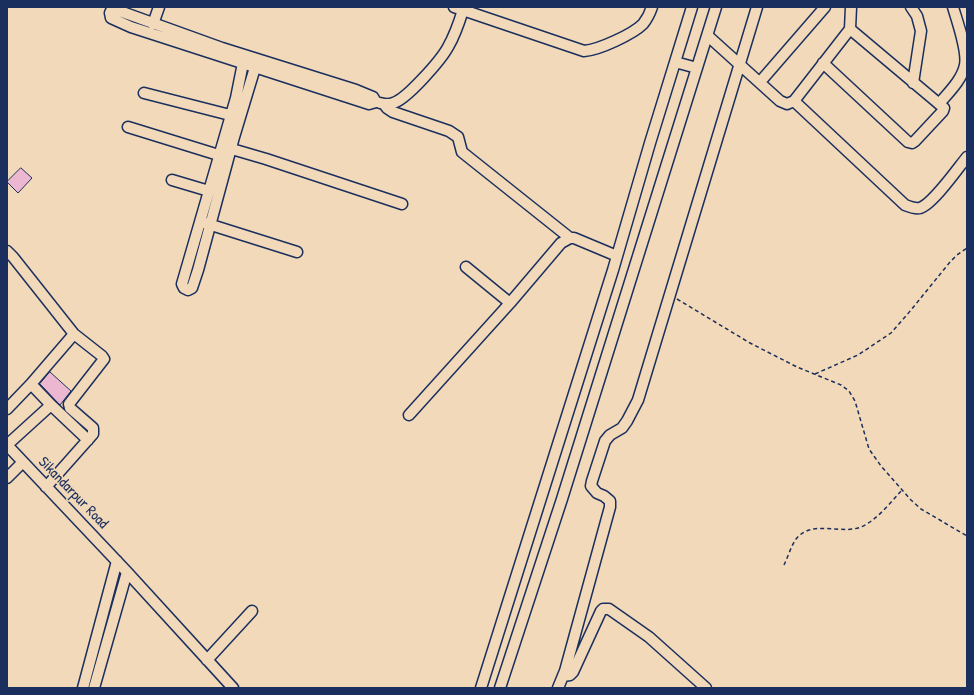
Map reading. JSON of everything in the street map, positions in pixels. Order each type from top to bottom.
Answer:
[{"type":"street","points":[[153,24],[159,7]]},
{"type":"street","points":[[380,103],[393,103],[400,99],[430,71],[440,59],[454,36],[459,9],[584,51],[591,51],[632,32],[643,24],[652,7]]},
{"type":"street","points":[[481,688],[556,454],[692,7]]},
{"type":"street","points":[[500,688],[562,499],[716,7]]},
{"type":"street","points":[[566,688],[566,675],[610,507],[610,501],[597,493],[591,486],[605,441],[610,435],[625,425],[638,400],[757,7]]},
{"type":"street","points":[[760,82],[825,7]]},
{"type":"street","points":[[708,36],[780,101],[788,104],[794,101],[850,29],[851,7]]},
{"type":"street","points":[[911,7],[917,16],[921,31],[913,83]]},
{"type":"street","points":[[939,104],[962,74],[965,64],[964,48],[953,7]]},
{"type":"street","points":[[244,59],[131,27],[111,18],[110,13],[114,9],[244,59],[356,90],[373,97],[393,112],[449,131],[458,137],[462,152],[570,238],[574,238],[617,256]]},
{"type":"street","points":[[823,63],[908,142],[912,143],[915,141],[942,111],[944,108],[850,29]]},
{"type":"street","points":[[244,59],[230,115],[225,152],[210,225],[192,288],[188,290],[183,287],[182,284],[209,191],[225,152],[234,137],[256,63]]},
{"type":"street","points":[[675,62],[697,68]]},
{"type":"street","points":[[144,93],[230,115]]},
{"type":"street","points":[[794,101],[905,205],[913,208],[921,208],[931,201],[967,157]]},
{"type":"street","points":[[128,127],[225,152],[266,159],[402,204]]},
{"type":"street","points":[[172,180],[209,191]]},
{"type":"street","points":[[200,222],[297,252]]},
{"type":"street","points":[[410,415],[510,303],[561,243],[570,238]]},
{"type":"street","points":[[9,257],[74,334],[104,359],[69,404],[70,408],[93,428],[93,434],[46,487]]},
{"type":"street","points":[[466,267],[510,303]]},
{"type":"street","points":[[7,409],[31,384],[74,334]]},
{"type":"street","points":[[31,384],[88,440]]},
{"type":"street","points":[[7,445],[51,405]]},
{"type":"street","name":"Sikandarpur Road","points":[[7,445],[128,572],[233,688]]},
{"type":"street","points":[[7,478],[23,462]]},
{"type":"street","points":[[82,688],[117,561]]},
{"type":"street","points":[[94,688],[128,572]]},
{"type":"street","points":[[558,688],[566,675],[576,668],[603,609],[609,609],[649,637],[706,688]]},
{"type":"street","points":[[207,660],[252,610]]},
{"type":"path","points":[[815,374],[858,355],[891,333],[950,262],[967,248]]},
{"type":"path","points":[[670,295],[750,343],[798,368],[841,385],[849,391],[855,401],[869,449],[881,466],[921,509],[967,536]]},
{"type":"path","points":[[784,564],[796,540],[806,531],[815,529],[850,530],[861,527],[878,515],[902,490]]},
{"type":"building","points":[[21,168],[32,178],[18,193],[7,182]]},
{"type":"building","points":[[50,372],[71,391],[60,405],[40,384]]}]
